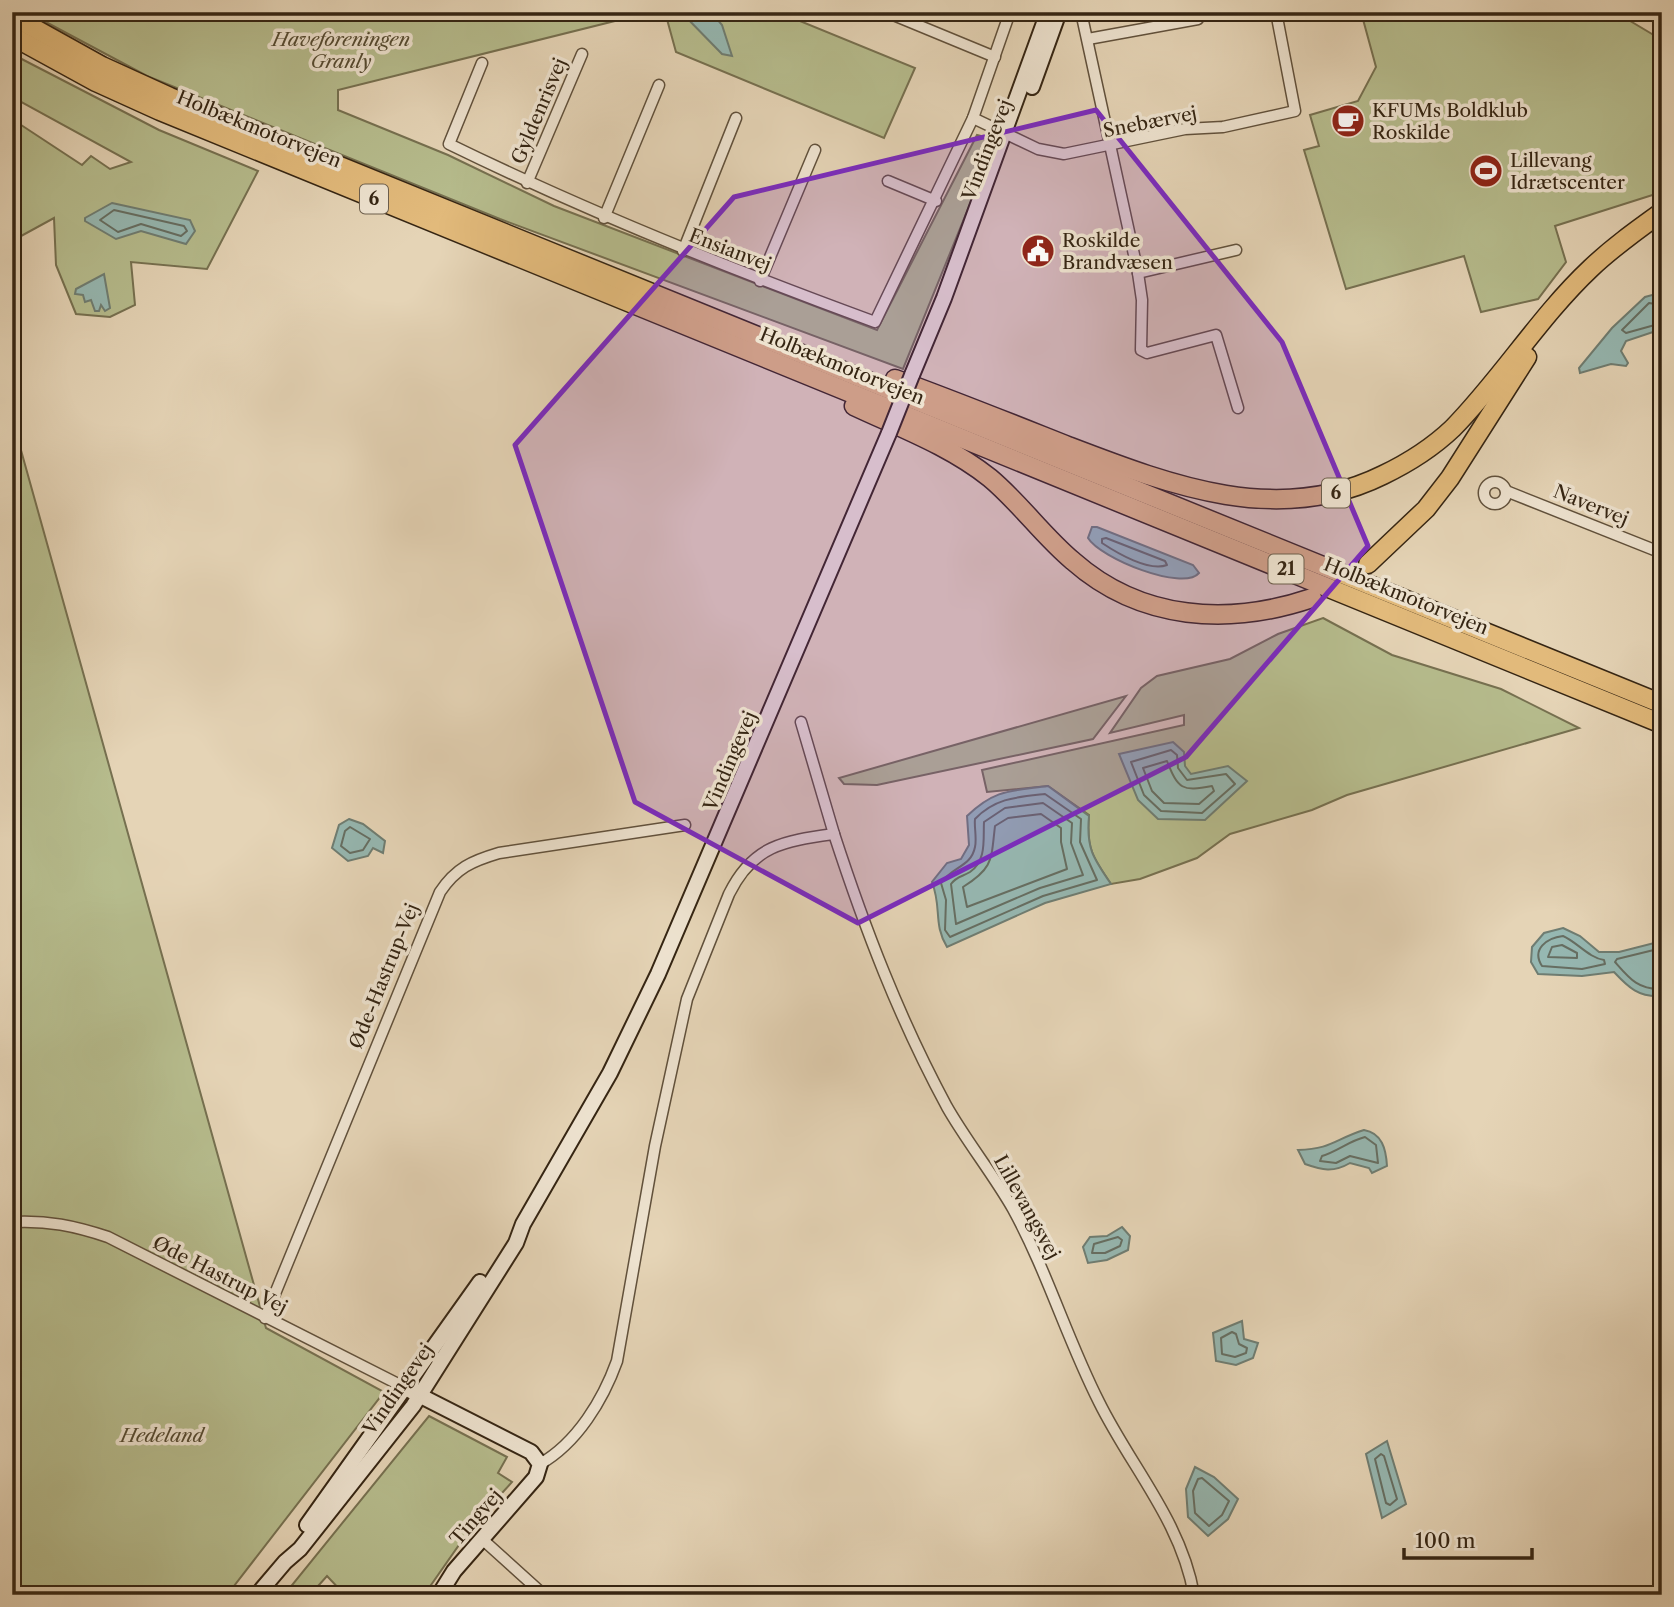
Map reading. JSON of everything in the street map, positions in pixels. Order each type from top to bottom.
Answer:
[{"type":"highway","name":"Holbækmotorvejen","points":[[12,16],[103,66],[170,97],[1662,704]]},
{"type":"highway","name":"Holbækmotorvejen","points":[[12,36],[96,82],[160,111],[1662,724]]},
{"type":"highway","name":"6","points":[[698,312],[773,333],[1155,478],[1252,501],[1288,501],[1360,486],[1427,450],[1485,392],[1590,269],[1662,212]]},
{"type":"highway","points":[[1368,564],[1426,509],[1450,478],[1519,368],[1559,315],[1593,278],[1642,235],[1662,222]]},
{"type":"highway","name":"6","points":[[742,349],[815,388],[905,428],[954,454],[990,479],[1073,561],[1132,599],[1170,611],[1208,616],[1248,615],[1312,598]]},
{"type":"main road","name":"Vindingevej","points":[[1009,137],[1048,12]]},
{"type":"main road","name":"Vindingevej","points":[[257,1595],[300,1549],[419,1395],[516,1243],[523,1224],[610,1073],[658,974],[944,298],[956,278],[1059,12]]},
{"type":"main road","name":"Vindingevej","points":[[285,1562],[294,1542],[342,1479],[509,1239],[523,1224]]},
{"type":"main road","points":[[404,1387],[531,1452],[540,1464]]},
{"type":"main road","name":"Tingvej","points":[[439,1595],[454,1571],[536,1477],[540,1464]]},
{"type":"street","points":[[886,12],[995,57]]},
{"type":"street","name":"Ensianvej","points":[[482,63],[449,144],[604,218],[760,281],[875,322],[974,118],[1010,12]]},
{"type":"street","points":[[1081,12],[1138,273],[1142,300],[1142,353],[1216,335],[1238,408]]},
{"type":"street","name":"Snebærvej","points":[[974,118],[1009,137],[1063,154],[1178,130],[1223,127],[1295,111],[1276,12]]},
{"type":"street","points":[[1088,39],[1198,19]]},
{"type":"street","name":"Gyldenrisvej","points":[[527,183],[582,54]]},
{"type":"street","points":[[604,218],[659,85]]},
{"type":"street","points":[[683,251],[736,118]]},
{"type":"street","points":[[760,281],[815,150]]},
{"type":"street","points":[[888,181],[936,201]]},
{"type":"street","points":[[1138,273],[1236,250]]},
{"type":"street","name":"Navervej","points":[[1506,491],[1662,552]]},
{"type":"street","name":"Lillevangsvej","points":[[801,722],[868,939],[949,1109],[1012,1208],[1033,1250],[1099,1404],[1182,1547],[1195,1595]]},
{"type":"street","name":"Øde-Hastrup-Vej","points":[[265,1318],[440,892],[452,874],[471,861],[499,853],[685,825]]},
{"type":"street","points":[[540,1464],[558,1454],[587,1419],[607,1389],[617,1361],[654,1146],[687,999],[729,894],[742,872],[761,852],[792,840],[834,834]]},
{"type":"street","name":"Øde Hastrup Vej","points":[[12,1222],[70,1224],[108,1237],[404,1387]]},
{"type":"street","points":[[482,1539],[544,1595]]},
{"type":"highlighted area","points":[[1096,110],[1282,342],[1368,546],[1186,757],[858,923],[635,802],[515,445],[734,197]]},
{"type":"green space","name":"Haveforeningen Granly","points":[[27,12],[651,12],[338,90],[338,110],[448,155],[554,206],[877,330],[977,135],[996,140],[903,369],[500,219],[147,76]]},
{"type":"green space","points":[[665,12],[778,12],[915,68],[884,138],[676,52]]},
{"type":"green space","name":"Lillevang Idrætscenter","points":[[1361,12],[1615,12],[1662,40],[1662,192],[1555,226],[1566,262],[1538,299],[1481,312],[1464,256],[1346,289],[1304,150],[1319,146],[1310,115],[1358,101],[1376,67]]},
{"type":"green space","points":[[12,54],[159,130],[258,171],[207,269],[131,262],[135,305],[110,317],[76,314],[56,265],[54,218],[12,241],[12,119],[82,165],[91,156],[110,169],[131,162],[12,97]]},
{"type":"green space","name":"Hedeland","points":[[12,418],[266,1328],[384,1392],[227,1595],[12,1595]]},
{"type":"green space","points":[[1323,618],[1392,655],[1501,689],[1579,728],[1347,795],[1312,810],[1230,834],[1197,858],[1140,879],[1111,884],[1092,852],[1089,815],[1048,786],[987,792],[982,770],[1184,725],[1184,715],[1110,733],[1141,688],[1157,676],[1230,659],[1278,634]]},
{"type":"green space","points":[[1126,696],[1093,739],[877,785],[844,784],[839,778]]},
{"type":"green space","points":[[429,1416],[507,1457],[498,1473],[512,1482],[473,1525],[424,1595],[345,1595],[327,1576],[310,1595],[284,1595]]},
{"type":"water","points":[[681,12],[712,13],[722,25],[732,56],[722,54]]},
{"type":"water","points":[[112,203],[190,220],[195,231],[186,244],[141,231],[116,239],[85,221],[85,218]]},
{"type":"water","points":[[104,274],[110,308],[105,311],[101,305],[99,311],[95,311],[91,300],[85,302],[83,295],[75,294],[76,289]]},
{"type":"water","points":[[1652,295],[1662,301],[1662,329],[1626,341],[1621,351],[1628,363],[1626,366],[1611,364],[1580,373],[1579,368],[1612,328],[1645,297]]},
{"type":"water","points":[[1092,527],[1193,565],[1199,573],[1190,578],[1160,576],[1124,563],[1108,555],[1088,538]]},
{"type":"water","points":[[1173,742],[1184,752],[1185,766],[1191,774],[1228,766],[1247,781],[1205,820],[1158,819],[1138,800],[1119,754]]},
{"type":"water","points":[[1048,786],[1089,816],[1092,852],[1111,884],[1045,903],[947,947],[940,931],[932,882],[947,863],[961,859],[969,845],[967,816],[995,796]]},
{"type":"water","points":[[349,819],[363,824],[385,841],[383,853],[373,848],[368,856],[348,861],[332,848],[339,825]]},
{"type":"water","points":[[1563,928],[1580,936],[1599,952],[1619,952],[1662,941],[1662,996],[1640,993],[1614,972],[1582,976],[1538,974],[1531,962],[1532,947],[1544,933]]},
{"type":"water","points":[[1364,1130],[1379,1138],[1386,1154],[1387,1166],[1372,1173],[1369,1168],[1350,1163],[1333,1169],[1311,1166],[1305,1164],[1298,1150],[1326,1146]]},
{"type":"water","points":[[1122,1227],[1130,1236],[1128,1250],[1107,1260],[1088,1263],[1083,1247],[1090,1237],[1107,1236]]},
{"type":"water","points":[[1242,1321],[1244,1339],[1258,1343],[1253,1358],[1236,1365],[1216,1361],[1213,1333]]},
{"type":"water","points":[[1387,1441],[1406,1504],[1382,1518],[1366,1454]]},
{"type":"water","points":[[1195,1467],[1214,1477],[1238,1499],[1228,1519],[1208,1536],[1188,1517],[1186,1489]]},
{"type":"place","name":"KFUMs Boldklub Roskilde","points":[[1348,121]]},
{"type":"place","name":"Lillevang Idrætscenter","points":[[1486,171]]},
{"type":"place","name":"Roskilde Brandvæsen","points":[[1038,251]]}]
